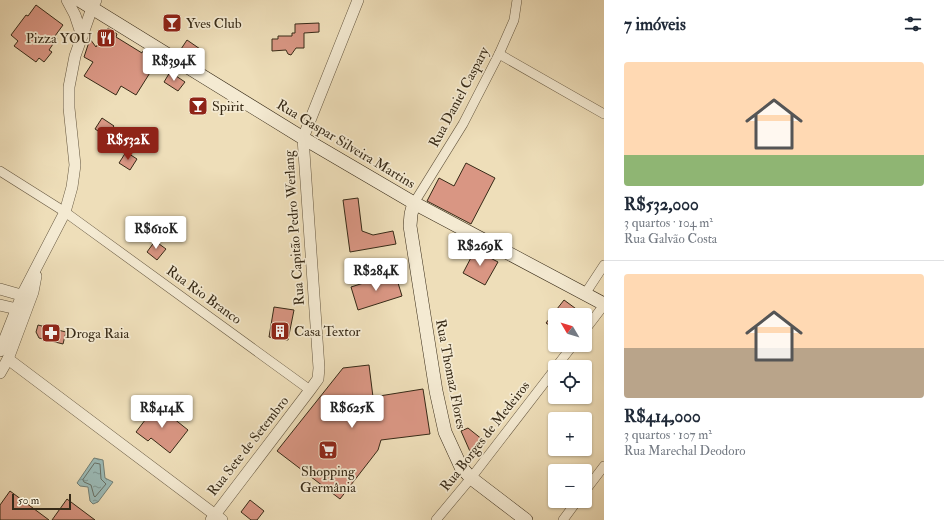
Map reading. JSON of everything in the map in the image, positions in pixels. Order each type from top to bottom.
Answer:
[{"type":"main road","name":"Rua Gaspar Silveira Martins","points":[[79,0],[94,4],[303,138],[414,203],[604,305]]},
{"type":"main road","name":"Rua Thomaz Flores","points":[[414,203],[410,226],[436,391],[445,432],[461,467],[471,478],[526,520]]},
{"type":"street","points":[[67,0],[75,16],[82,36]]},
{"type":"street","name":"Rua Capitão Pedro Werlang","points":[[310,390],[318,379],[319,368],[303,138],[358,0]]},
{"type":"street","name":"Rua Daniel Caspary","points":[[414,203],[463,124],[514,20],[517,0]]},
{"type":"street","points":[[4,355],[37,267],[65,212],[72,187],[75,165],[69,108],[69,87],[75,56],[94,4]]},
{"type":"street","points":[[498,54],[604,114]]},
{"type":"street","name":"Rua Rio Branco","points":[[0,171],[65,212],[310,390]]},
{"type":"street","points":[[584,294],[604,265]]},
{"type":"street","points":[[0,289],[26,298]]},
{"type":"street","points":[[0,373],[17,310],[26,298]]},
{"type":"street","points":[[0,305],[17,310]]},
{"type":"street","points":[[592,321],[604,305]]},
{"type":"street","name":"Rua Borges de Medeiros","points":[[562,360],[569,352]]},
{"type":"street","points":[[4,355],[216,518]]},
{"type":"street","name":"Rua Borges de Medeiros","points":[[436,520],[471,478],[548,378]]},
{"type":"street","name":"Rua Sete de Setembro","points":[[216,518],[310,390]]},
{"type":"street","points":[[592,482],[604,466]]},
{"type":"street","points":[[563,520],[572,508]]},
{"type":"water","points":[[94,458],[103,460],[105,478],[113,482],[98,502],[93,504],[90,501],[88,487],[80,486],[77,483]]},
{"type":"building","points":[[36,5],[63,25],[55,36],[57,38],[49,50],[52,52],[44,62],[39,58],[36,62],[14,46],[18,41],[11,35],[26,15],[28,16]]},
{"type":"building","points":[[319,23],[319,32],[304,33],[304,48],[296,48],[291,55],[288,54],[286,50],[272,51],[272,39],[278,39],[278,36],[292,36],[292,33],[295,33],[295,24]]},
{"type":"building","points":[[108,28],[117,34],[116,37],[142,53],[143,51],[158,60],[136,95],[121,86],[116,95],[84,76],[93,62],[84,57],[90,39],[96,47]]},
{"type":"building","points":[[187,40],[203,51],[195,62],[179,52]]},
{"type":"building","points":[[170,72],[185,82],[178,91],[164,82]]},
{"type":"building","points":[[102,118],[114,126],[106,136],[95,129]]},
{"type":"building","points":[[126,152],[137,159],[130,170],[119,163]]},
{"type":"building","points":[[466,163],[495,178],[471,224],[427,201],[439,178],[454,186]]},
{"type":"building","points":[[358,198],[362,231],[373,235],[393,231],[396,244],[350,252],[343,200]]},
{"type":"building","points":[[155,241],[166,249],[157,260],[147,252]]},
{"type":"building","points":[[475,250],[498,262],[485,285],[463,273]]},
{"type":"building","points":[[395,273],[402,296],[358,310],[351,287]]},
{"type":"building","points":[[564,300],[575,308],[558,308]]},
{"type":"building","points":[[274,307],[294,310],[288,340],[269,337]]},
{"type":"building","name":"Droga Raia","points":[[38,325],[66,332],[63,344],[39,338],[36,332]]},
{"type":"building","points":[[369,365],[373,397],[423,389],[430,434],[381,440],[378,450],[340,499],[277,451],[343,368]]},
{"type":"building","points":[[158,403],[170,412],[168,414],[188,430],[170,453],[151,438],[148,441],[136,432]]},
{"type":"building","points":[[468,428],[483,440],[472,456],[461,431]]},
{"type":"building","points":[[10,491],[49,520],[0,520],[0,505]]},
{"type":"building","points":[[67,499],[95,520],[52,520]]},
{"type":"building","points":[[250,500],[264,511],[257,520],[251,520],[241,512]]},
{"type":"place","name":"Yves Club","points":[[172,23]]},
{"type":"place","name":"Pizza YOU","points":[[106,38]]},
{"type":"place","name":"Spirit","points":[[198,106]]},
{"type":"place","name":"Casa Textor","points":[[280,331]]},
{"type":"place","name":"Droga Raia","points":[[51,333]]},
{"type":"place","name":"Shopping Germânia","points":[[328,450]]}]
